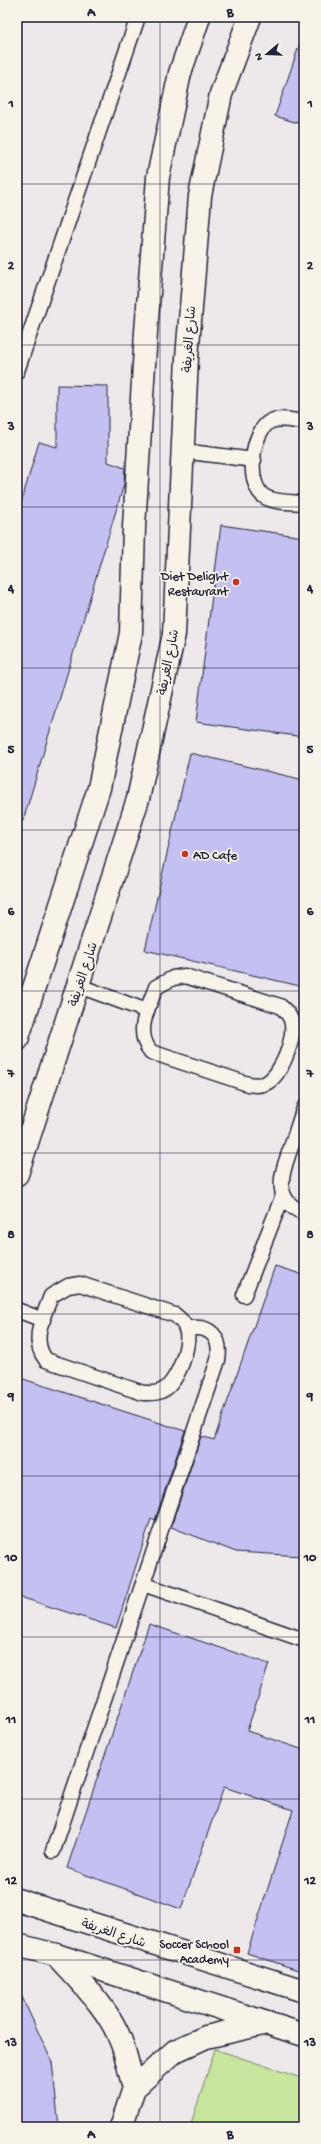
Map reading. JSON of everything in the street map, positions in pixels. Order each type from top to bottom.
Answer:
[{"type":"street","points":[[17,1040],[99,788],[131,633],[134,527],[144,363],[158,177],[180,73],[199,17]]},
{"type":"street","name":"شارع الغريفة","points":[[17,1174],[79,986],[138,799],[174,634],[186,358],[200,196],[221,94],[250,17]]},
{"type":"street","name":"شارع الغريفة","points":[[17,1900],[304,1991]]},
{"type":"street","points":[[17,1945],[304,2035]]},
{"type":"street","points":[[56,1956],[101,2007],[108,2018],[121,2043],[134,2088]]},
{"type":"street","points":[[121,2127],[134,2088],[175,2051],[206,2037],[267,2023]]},
{"type":"lane","points":[[17,371],[138,17]]},
{"type":"lane","points":[[304,422],[279,419],[264,426],[256,441],[254,460],[254,482],[258,491],[265,497],[273,500],[304,503]]},
{"type":"lane","points":[[182,451],[254,460]]},
{"type":"lane","points":[[185,976],[280,1006],[298,1023],[292,1030],[284,1061],[274,1077],[258,1085],[248,1084],[151,1052],[142,1038],[143,1024],[156,987],[173,978],[185,976]]},
{"type":"lane","points":[[79,986],[147,1012]]},
{"type":"lane","points":[[304,1108],[281,1176],[283,1195],[288,1202],[304,1213]]},
{"type":"lane","points":[[244,1295],[283,1195]]},
{"type":"lane","points":[[80,1284],[175,1315],[182,1321],[187,1329],[188,1338],[179,1369],[170,1386],[161,1392],[153,1394],[143,1393],[46,1360],[41,1354],[37,1339],[51,1296],[68,1286],[80,1284]]},
{"type":"lane","points":[[17,1310],[43,1320]]},
{"type":"lane","points":[[53,1851],[218,1360],[220,1350],[217,1340],[211,1332],[203,1328],[187,1329]]},
{"type":"lane","points":[[143,1584],[304,1640]]},
{"type":"green space","points":[[215,2049],[304,2079],[304,2127],[190,2127]]},
{"type":"building","points":[[300,43],[304,44],[304,125],[275,116]]},
{"type":"building","points":[[57,385],[108,386],[108,462],[125,468],[124,484],[23,821],[17,820],[17,516],[39,442],[57,447]]},
{"type":"building","points":[[221,525],[304,537],[304,737],[196,722]]},
{"type":"building","points":[[190,753],[304,780],[304,987],[145,950]]},
{"type":"building","points":[[275,1266],[304,1275],[304,1544],[301,1556],[236,1552],[171,1527],[201,1436],[214,1440]]},
{"type":"building","points":[[17,1377],[185,1431],[155,1520],[151,1519],[116,1628],[17,1596]]},
{"type":"building","points":[[149,1624],[269,1664],[247,1731],[304,1750],[304,1972],[247,1953],[293,1810],[224,1787],[181,1909],[67,1868]]},
{"type":"building","points":[[17,1986],[52,2062],[59,2127],[17,2127]]},
{"type":"place","name":"Diet Delight Restaurant","points":[[236,582]]},
{"type":"place","name":"AD Cafe","points":[[185,854]]},
{"type":"place","name":"Soccer School Academy","points":[[237,1950]]}]
